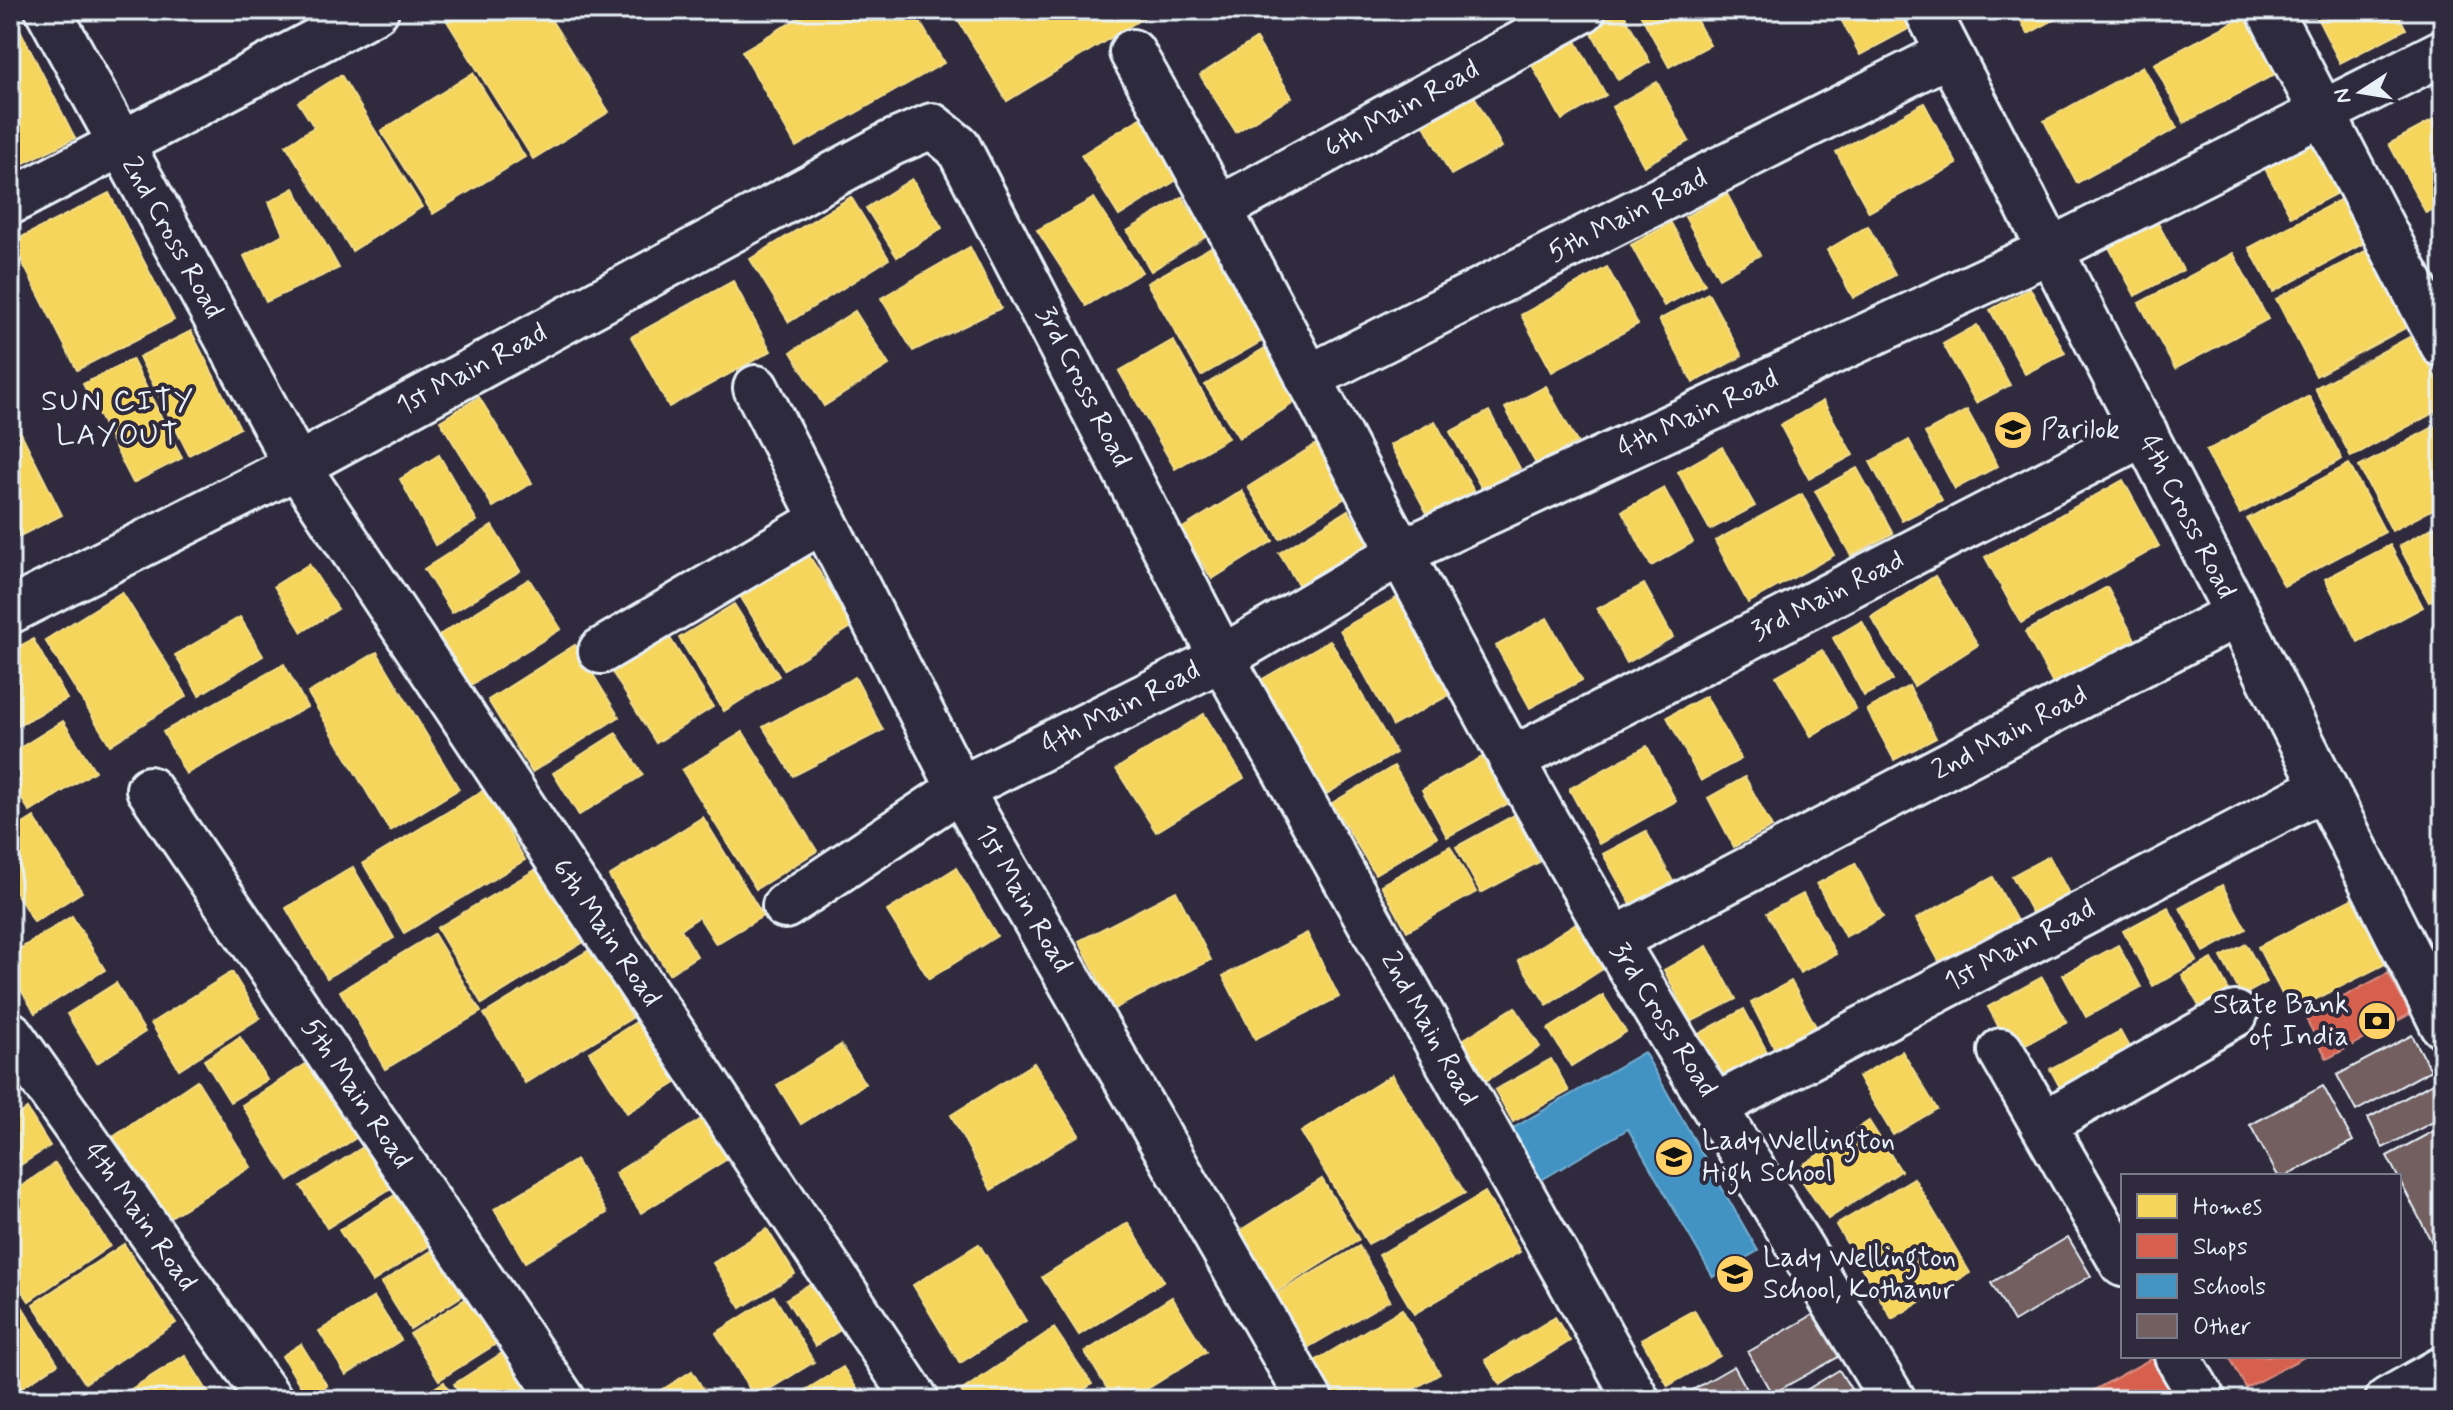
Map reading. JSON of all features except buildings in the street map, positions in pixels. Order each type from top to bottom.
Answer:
[{"type":"street","name":"2nd Cross Road","points":[[48,10],[297,466]]},
{"type":"street","points":[[10,202],[376,10]]},
{"type":"street","name":"6th Main Road","points":[[1221,208],[1583,10]]},
{"type":"street","name":"4th Cross Road","points":[[1927,10],[2145,433],[2443,1025]]},
{"type":"street","points":[[2269,10],[2443,345]]},
{"type":"street","name":"3rd Cross Road","points":[[1132,52],[1221,208],[1511,760],[1614,940],[1893,1400]]},
{"type":"street","name":"4th Main Road","points":[[785,906],[960,789],[1222,658],[1400,553],[2051,250],[2443,52]]},
{"type":"street","name":"5th Main Road","points":[[1308,378],[1948,54]]},
{"type":"street","name":"3rd Cross Road","points":[[932,126],[958,147],[1222,658]]},
{"type":"street","name":"1st Main Road","points":[[10,611],[297,466],[878,150],[932,126]]},
{"type":"street","name":"1st Main Road","points":[[756,388],[960,789],[1310,1400]]},
{"type":"street","name":"3rd Main Road","points":[[1511,760],[2145,433]]},
{"type":"street","name":"6th Main Road","points":[[297,466],[916,1400]]},
{"type":"street","points":[[601,651],[823,520]]},
{"type":"street","name":"2nd Main Road","points":[[1614,940],[2237,614]]},
{"type":"street","name":"2nd Main Road","points":[[1222,658],[1637,1400]]},
{"type":"street","name":"1st Main Road","points":[[1716,1106],[2324,787]]},
{"type":"street","name":"5th Main Road","points":[[149,789],[563,1400]]},
{"type":"street","points":[[2043,1124],[2235,1014]]},
{"type":"street","name":"4th Main Road","points":[[10,1034],[270,1400]]},
{"type":"street","points":[[2001,1051],[2121,1260]]},
{"type":"street","points":[[2178,1358],[2203,1400]]},
{"type":"street","points":[[2388,1400],[2443,1369]]},
{"type":"place","name":"Parilok","points":[[2013,430]]},
{"type":"place","name":"State Bank of India","points":[[2377,1021]]},
{"type":"place","name":"Lady Wellington High School","points":[[1674,1157]]},
{"type":"place","name":"Lady Wellington School, Kothanur","points":[[1735,1274]]},
{"type":"district","name":"SUN CITY LAYOUT","points":[[118,418]]}]
